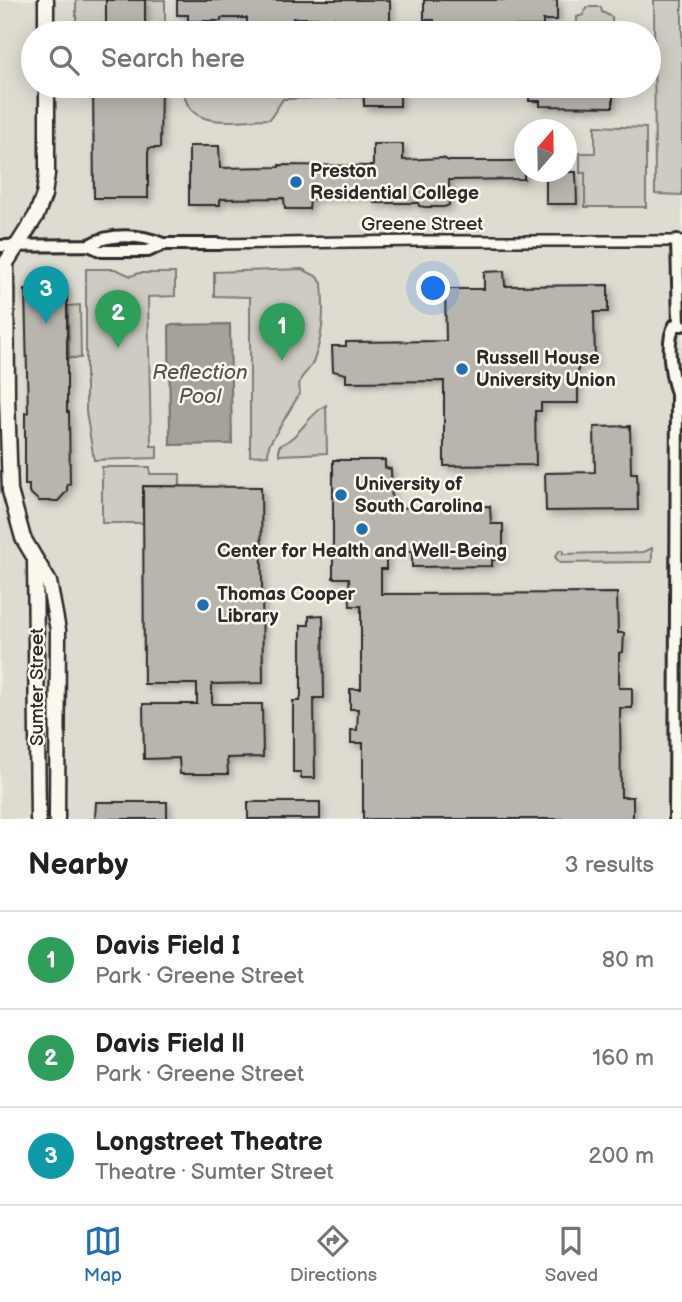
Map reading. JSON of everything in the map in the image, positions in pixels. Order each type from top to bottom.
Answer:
[{"type":"street","points":[[46,0],[46,21]]},
{"type":"street","name":"Sumter Street","points":[[47,98],[46,185],[36,216],[6,263],[8,473],[23,538],[49,582],[58,630],[57,819]]},
{"type":"street","points":[[677,393],[671,378],[670,334],[675,325],[681,324],[679,241]]},
{"type":"street","name":"Greene Street","points":[[0,246],[89,245],[102,251],[148,251],[163,244],[679,241]]},
{"type":"street","points":[[675,819],[677,393],[682,378]]},
{"type":"street","name":"Sumter Street","points":[[35,561],[38,819]]},
{"type":"shaded area","name":"University of South Carolina","points":[[0,0],[682,0],[682,819],[0,819]]},
{"type":"shaded area","points":[[76,0],[106,0],[106,21],[76,21]]},
{"type":"shaded area","points":[[145,0],[165,0],[165,21],[145,21]]},
{"type":"shaded area","points":[[654,0],[682,0],[682,195],[655,194],[655,98],[661,98],[661,21],[654,21]]},
{"type":"shaded area","points":[[587,7],[601,7],[602,12],[612,17],[612,21],[577,21],[577,17],[583,15]]},
{"type":"shaded area","points":[[186,98],[323,98],[283,99],[270,119],[228,121],[202,117],[192,111]]},
{"type":"shaded area","points":[[363,98],[400,98],[400,106],[364,106]]},
{"type":"shaded area","points":[[595,126],[646,128],[646,207],[585,207],[585,173],[580,173],[580,153],[595,153]]},
{"type":"shaded area","points":[[86,269],[115,269],[131,276],[139,273],[175,273],[175,296],[148,297],[151,446],[157,446],[157,458],[94,460],[86,412]]},
{"type":"shaded area","points":[[302,269],[316,276],[322,283],[320,340],[312,365],[301,378],[300,393],[269,445],[268,455],[250,456],[250,297],[214,296],[214,272]]},
{"type":"shaded area","points":[[80,305],[81,358],[69,358],[68,306]]},
{"type":"shaded area","points":[[326,405],[327,453],[279,455],[279,446],[292,438]]},
{"type":"shaded area","points":[[102,467],[150,467],[150,474],[180,474],[180,486],[143,486],[143,523],[102,523]]},
{"type":"shaded area","points":[[652,548],[652,562],[560,563],[555,557],[560,550],[563,550],[563,554],[644,552]]},
{"type":"water","name":"Reflection Pool","points":[[230,324],[232,444],[170,445],[169,325]]},
{"type":"building","points":[[106,0],[145,0],[145,21],[106,21]]},
{"type":"building","points":[[177,0],[390,0],[390,21],[293,18],[293,21],[247,21],[247,18],[221,18],[221,21],[188,21],[188,15],[177,15]]},
{"type":"building","points":[[424,0],[557,0],[557,20],[424,20]]},
{"type":"building","points":[[93,98],[161,98],[160,148],[149,148],[148,153],[148,198],[94,198]]},
{"type":"building","points":[[364,98],[400,98],[400,106],[364,106]]},
{"type":"building","points":[[529,98],[613,98],[613,107],[540,106],[540,101],[529,101]]},
{"type":"building","name":"Preston Residential College","points":[[373,144],[403,144],[403,160],[443,158],[449,161],[514,161],[514,179],[449,180],[449,205],[444,207],[425,207],[419,206],[419,203],[374,203],[374,196],[316,197],[310,199],[309,209],[285,209],[284,198],[220,199],[220,205],[189,205],[189,146],[219,146],[220,168],[279,165],[373,166]]},
{"type":"building","points":[[546,182],[576,182],[577,204],[546,204]]},
{"type":"building","name":"Russell House University Union","points":[[504,271],[505,286],[608,285],[608,312],[594,312],[595,364],[578,363],[578,403],[541,403],[541,411],[535,411],[536,465],[444,466],[444,381],[346,382],[346,374],[333,371],[332,346],[346,346],[346,342],[446,341],[445,289],[484,289],[484,272]]},
{"type":"building","points":[[25,290],[67,290],[70,484],[67,484],[67,491],[58,501],[39,501],[29,492],[29,485],[25,485],[25,413],[28,413]]},
{"type":"building","points":[[630,426],[631,473],[637,473],[638,510],[546,511],[545,473],[595,472],[594,427]]},
{"type":"building","points":[[333,460],[385,460],[385,468],[391,469],[392,508],[490,506],[491,524],[503,524],[503,560],[492,560],[492,566],[412,567],[412,551],[386,552],[386,569],[381,569],[381,594],[617,593],[618,633],[624,633],[623,652],[619,653],[619,688],[632,688],[632,708],[620,708],[621,797],[633,797],[633,819],[363,819],[363,743],[351,743],[351,730],[357,730],[358,709],[350,709],[350,689],[361,689],[361,606],[350,606],[349,578],[333,578]]},
{"type":"building","points":[[143,486],[261,487],[263,683],[212,684],[212,704],[262,704],[263,757],[227,758],[228,774],[180,774],[179,758],[144,759],[143,704],[197,704],[197,684],[144,684]]},
{"type":"building","points":[[323,615],[324,698],[314,698],[315,778],[301,778],[301,772],[293,772],[293,701],[300,701],[301,695],[301,625],[309,625],[309,616]]},
{"type":"building","points":[[96,802],[167,802],[167,819],[95,819]]},
{"type":"building","points":[[248,802],[320,802],[320,819],[248,819]]},
{"type":"place","name":"Preston Residential College","points":[[296,182]]},
{"type":"place","name":"Longstreet Theatre","points":[[46,324]]},
{"type":"place","name":"Davis Field ll","points":[[118,348]]},
{"type":"place","name":"Davis Field I","points":[[282,361]]},
{"type":"place","name":"Russell House University Union","points":[[462,369]]},
{"type":"place","name":"University of South Carolina","points":[[341,495]]},
{"type":"place","name":"Center for Health and Well-Being","points":[[362,529]]},
{"type":"place","name":"Thomas Cooper Library","points":[[203,605]]}]
